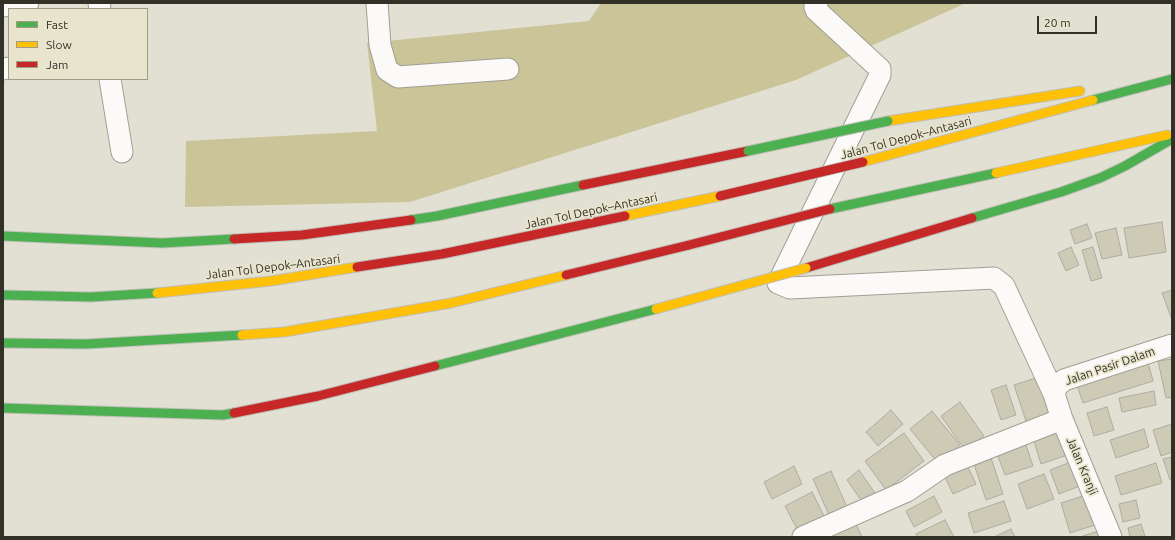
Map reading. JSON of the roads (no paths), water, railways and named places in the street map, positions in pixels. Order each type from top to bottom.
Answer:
[{"type":"highway","points":[[1109,87],[1172,78]]},
{"type":"highway","name":"Jalan Tol Depok–Antasari","points":[[3,295],[91,297],[168,292],[271,281],[442,254],[720,196],[863,162],[1172,78]]},
{"type":"highway","points":[[3,236],[162,243],[302,235],[437,216],[888,121],[1085,90]]},
{"type":"highway","points":[[3,343],[86,344],[284,332],[451,303],[830,209],[1172,134]]},
{"type":"highway","points":[[3,408],[223,415],[318,396],[656,309],[806,268],[1061,192],[1113,172],[1172,139]]},
{"type":"street","points":[[3,6],[28,3]]},
{"type":"street","points":[[378,3],[380,45],[387,70],[398,77],[508,69]]},
{"type":"street","name":"Jalan Kranji","points":[[817,3],[815,7],[816,10],[880,69],[880,75],[778,282],[790,288],[994,278],[1004,286],[1054,394],[1062,419],[1111,537]]},
{"type":"street","points":[[110,80],[122,152]]},
{"type":"street","name":"Jalan Pasir Dalam","points":[[1054,394],[1057,386],[1064,380],[1172,345]]},
{"type":"street","points":[[803,537],[907,491],[945,465],[1062,419]]}]
